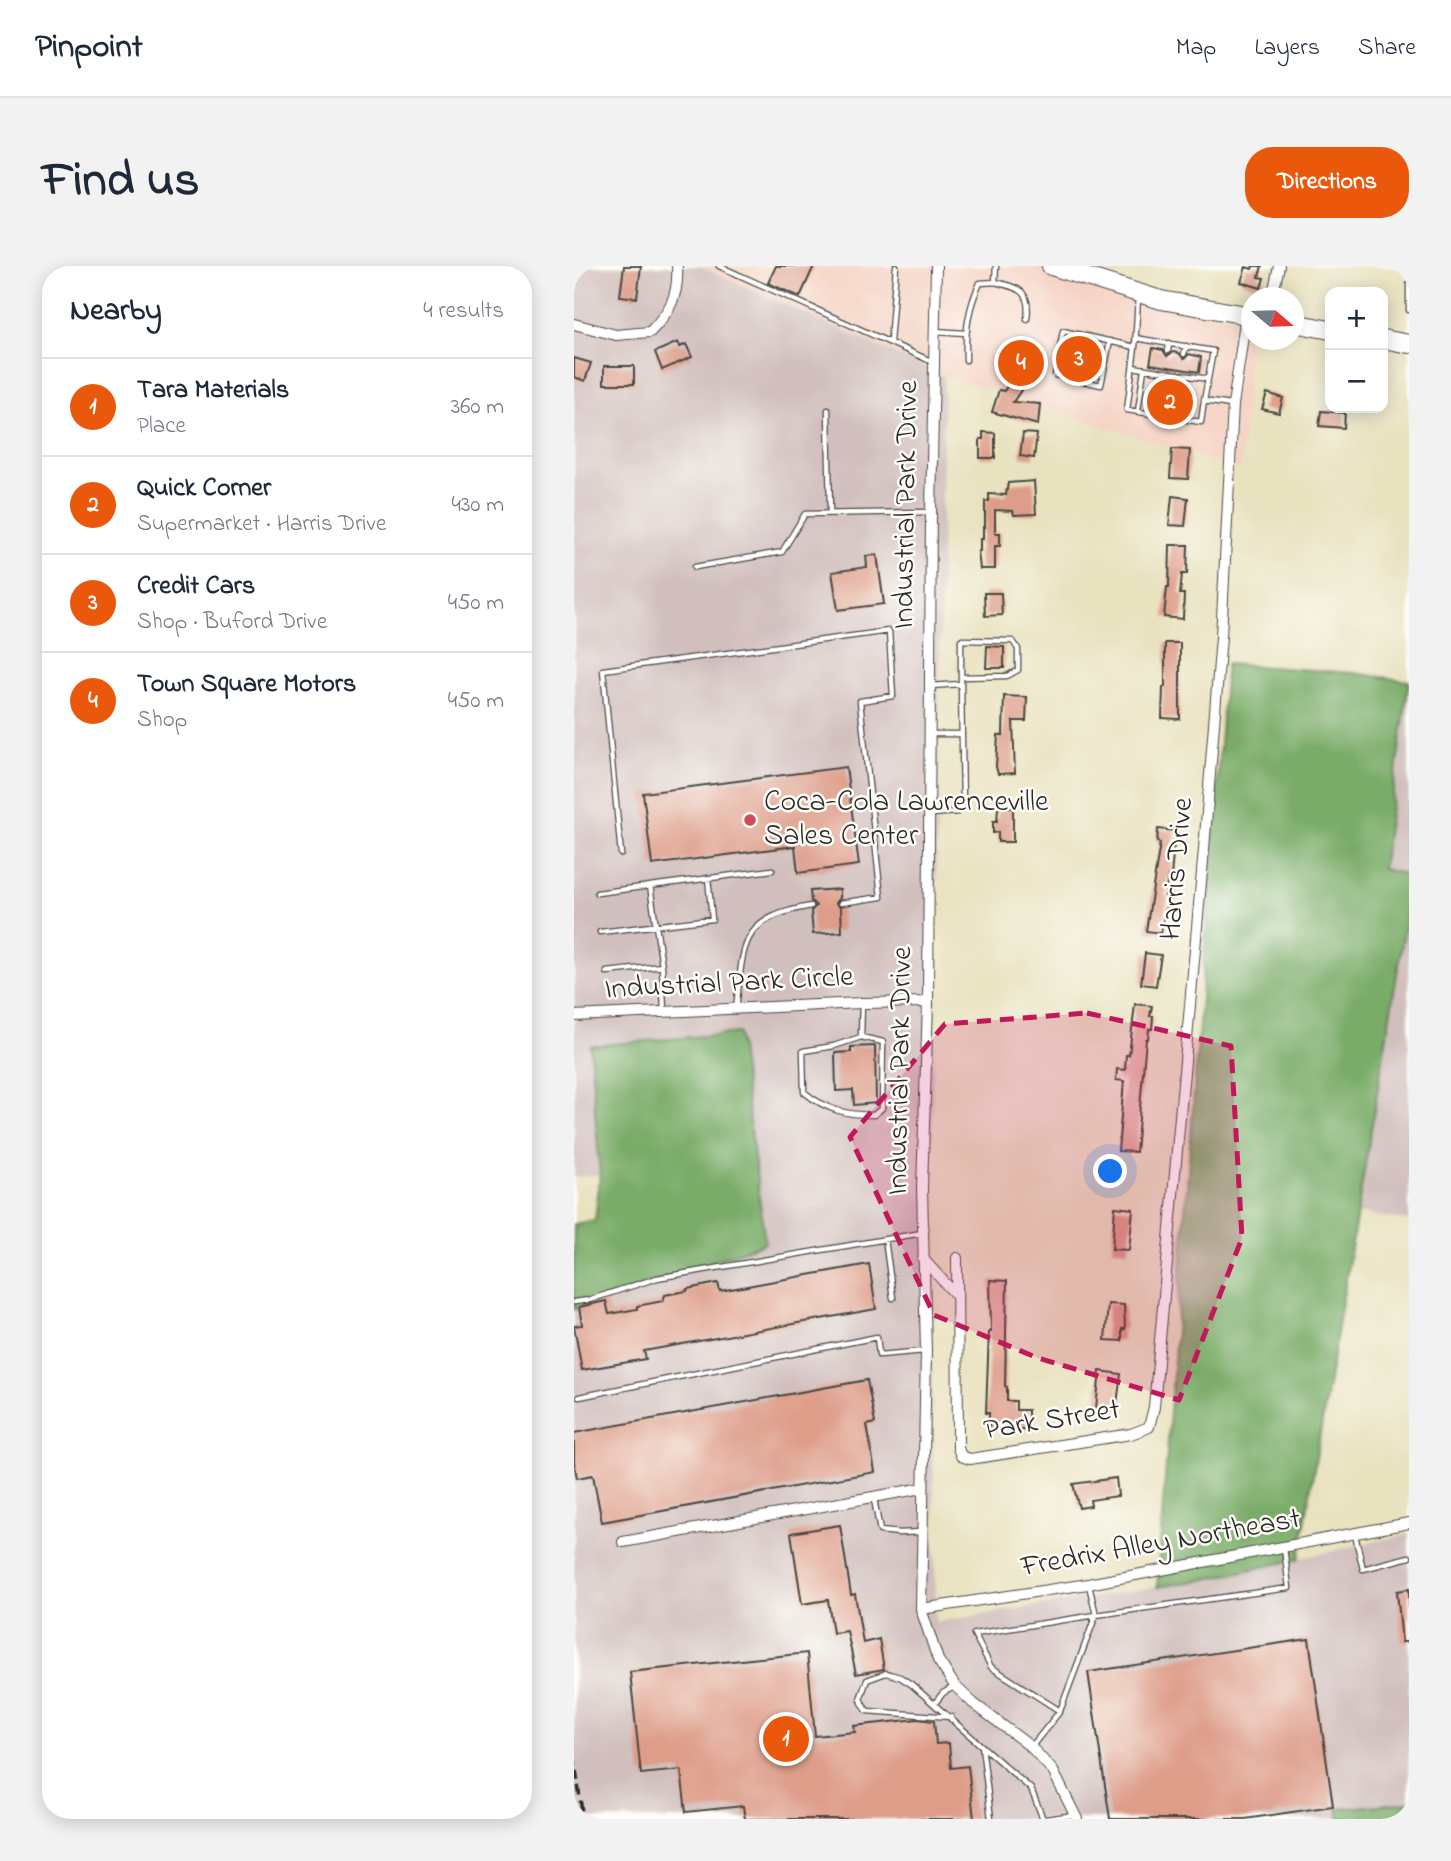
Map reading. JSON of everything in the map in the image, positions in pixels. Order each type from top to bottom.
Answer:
[{"type":"highway","points":[[1062,268],[1138,293],[1241,315]]},
{"type":"highway","points":[[1304,325],[1325,329]]},
{"type":"highway","points":[[1388,340],[1409,344]]},
{"type":"street","points":[[574,324],[616,335],[650,332],[668,313],[678,285],[677,266]]},
{"type":"street","name":"Industrial Park Drive","points":[[936,266],[931,512],[928,1002],[923,1233],[926,1351],[921,1609],[938,1660],[955,1686],[1031,1747],[1053,1772],[1077,1817]]},
{"type":"street","points":[[1274,287],[1279,266]]},
{"type":"street","name":"Harris Drive","points":[[1149,1427],[1158,1367],[1204,849],[1221,637],[1233,405],[1243,350]]},
{"type":"street","name":"Industrial Park Circle","points":[[574,1016],[928,1002]]},
{"type":"street","points":[[956,1295],[957,1258]]},
{"type":"street","points":[[923,1259],[956,1295]]},
{"type":"street","name":"Park Street","points":[[956,1295],[958,1448],[961,1456],[970,1459],[1131,1434],[1149,1427]]},
{"type":"street","points":[[623,1542],[874,1499],[923,1488]]},
{"type":"street","name":"Fredrix Alley Northeast","points":[[921,1609],[1088,1584],[1409,1523]]},
{"type":"lane","points":[[719,266],[934,362]]},
{"type":"lane","points":[[890,342],[897,266]]},
{"type":"lane","points":[[995,282],[996,266]]},
{"type":"lane","points":[[966,360],[965,333],[972,300],[980,283],[995,282],[1018,289],[1029,303],[1027,319]]},
{"type":"lane","points":[[1409,284],[1409,310]]},
{"type":"lane","points":[[1135,338],[1213,351],[1201,422],[1127,410],[1138,293]]},
{"type":"lane","points":[[934,331],[965,333]]},
{"type":"lane","points":[[1110,341],[1101,385],[1055,375],[1062,331],[1110,341],[1135,347]]},
{"type":"lane","points":[[1168,351],[1170,344]]},
{"type":"lane","points":[[1184,354],[1186,346]]},
{"type":"lane","points":[[1133,367],[1182,372],[1208,379]]},
{"type":"lane","points":[[1138,411],[1144,369]]},
{"type":"lane","points":[[1204,401],[1233,405]]},
{"type":"lane","points":[[828,410],[830,513]]},
{"type":"lane","points":[[695,567],[782,552],[805,514],[931,512]]},
{"type":"lane","points":[[621,854],[603,670],[889,631],[893,696],[860,701],[881,897],[841,903]]},
{"type":"lane","points":[[929,814],[958,812],[963,804],[961,681],[961,640],[1013,640],[1018,649],[1018,670],[1007,676],[961,681],[930,686]]},
{"type":"lane","points":[[929,734],[962,734]]},
{"type":"lane","points":[[597,893],[772,870]]},
{"type":"lane","points":[[600,932],[712,919],[708,878]]},
{"type":"lane","points":[[650,886],[662,966],[664,1012]]},
{"type":"lane","points":[[736,1010],[743,946],[759,925],[780,912],[811,906]]},
{"type":"lane","points":[[607,972],[662,966]]},
{"type":"lane","points":[[861,1037],[862,1003]]},
{"type":"lane","points":[[861,1037],[883,1042],[882,1108],[874,1115],[853,1115],[820,1105],[804,1092],[803,1051],[834,1046],[861,1037]]},
{"type":"lane","points":[[574,1302],[589,1300],[657,1278],[923,1233]]},
{"type":"lane","points":[[885,1238],[893,1298]]},
{"type":"lane","points":[[579,1396],[877,1337],[879,1355],[926,1351]]},
{"type":"lane","points":[[874,1499],[880,1531],[922,1532]]},
{"type":"lane","points":[[1355,1534],[1363,1569],[1409,1557]]},
{"type":"lane","points":[[1060,1711],[991,1667],[974,1634],[1289,1588],[1284,1546]]},
{"type":"lane","points":[[1031,1747],[1060,1711],[1096,1615],[1088,1584]]},
{"type":"lane","points":[[951,1717],[867,1711],[860,1699],[867,1680],[886,1673],[900,1677],[935,1703],[951,1717],[1031,1789],[1044,1819],[1077,1817]]},
{"type":"lane","points":[[935,1703],[943,1693],[955,1686]]},
{"type":"lane","points":[[982,1745],[991,1819]]},
{"type":"highlighted area","points":[[1087,1013],[1231,1046],[1242,1238],[1179,1400],[1038,1358],[934,1315],[850,1137],[945,1024]]},
{"type":"shaded area","points":[[574,266],[699,266],[944,376],[930,1276],[936,1622],[1202,1580],[1409,1534],[1409,1819],[574,1819],[574,1309],[765,1243],[590,1046],[600,1175],[574,1177]]},
{"type":"shaded area","points":[[699,266],[1048,266],[1241,320],[1241,350],[1249,350],[1241,469],[945,376]]},
{"type":"shaded area","points":[[1409,691],[1409,875],[1382,870]]},
{"type":"shaded area","points":[[1409,902],[1409,1221],[1357,1213]]},
{"type":"green space","points":[[1226,664],[1354,673],[1409,681],[1382,869],[1409,875],[1409,902],[1299,1559],[1157,1587]]},
{"type":"green space","points":[[738,1033],[765,1243],[574,1309],[574,1224],[595,1220],[600,1175],[590,1046]]},
{"type":"green space","points":[[1409,1802],[1409,1819],[1340,1819],[1338,1809]]},
{"type":"building","points":[[624,266],[641,266],[637,298],[620,296]]},
{"type":"building","points":[[776,266],[814,266],[800,297],[768,283]]},
{"type":"building","points":[[1253,266],[1262,266],[1259,277],[1264,278],[1261,287],[1241,282],[1246,267],[1252,269]]},
{"type":"building","points":[[678,342],[680,347],[686,344],[692,357],[662,370],[655,352]]},
{"type":"building","points":[[1012,343],[1032,345],[1028,380],[1013,402],[1040,404],[1038,425],[992,412],[999,390],[1004,391],[1017,371],[1011,370]]},
{"type":"building","points":[[1069,345],[1093,348],[1089,373],[1065,369]]},
{"type":"building","points":[[1153,348],[1163,350],[1167,356],[1173,352],[1179,353],[1184,359],[1189,354],[1201,357],[1199,372],[1150,364]]},
{"type":"building","points":[[574,358],[591,363],[585,381],[574,377]]},
{"type":"building","points":[[604,366],[634,366],[634,384],[604,384]]},
{"type":"building","points":[[1155,387],[1189,393],[1185,414],[1151,409]]},
{"type":"building","points":[[1267,393],[1283,398],[1279,413],[1262,409]]},
{"type":"building","points":[[1321,411],[1345,413],[1344,428],[1319,426]]},
{"type":"building","points":[[983,432],[995,433],[995,458],[980,458],[980,439],[983,439]]},
{"type":"building","points":[[1023,433],[1037,434],[1034,458],[1020,456]]},
{"type":"building","points":[[1172,449],[1190,450],[1188,479],[1170,478]]},
{"type":"building","points":[[1034,481],[1036,514],[1014,515],[1013,511],[995,510],[995,533],[1000,533],[1000,546],[995,546],[995,569],[980,569],[978,551],[980,539],[983,539],[985,501],[989,501],[989,494],[1006,495],[1008,483]]},
{"type":"building","points":[[1172,496],[1188,498],[1185,526],[1169,525]]},
{"type":"building","points":[[1170,545],[1188,545],[1187,574],[1182,574],[1180,594],[1184,594],[1183,619],[1164,617],[1169,587]]},
{"type":"building","points":[[877,555],[884,604],[838,610],[832,572],[867,567],[866,556]]},
{"type":"building","points":[[984,593],[1001,593],[1002,615],[985,616]]},
{"type":"building","points":[[1165,643],[1180,643],[1180,719],[1162,718]]},
{"type":"building","points":[[987,646],[1004,647],[1004,668],[986,668]]},
{"type":"building","points":[[1004,696],[1027,697],[1026,721],[1013,721],[1015,773],[998,774],[998,735],[1003,735]]},
{"type":"building","name":"Coca-Cola Lawrenceville Sales Center","points":[[846,767],[859,865],[798,873],[795,846],[652,865],[643,793]]},
{"type":"building","points":[[998,808],[1013,808],[1013,842],[998,842],[998,832],[993,833],[993,821],[997,821]]},
{"type":"building","points":[[1158,829],[1175,831],[1171,877],[1168,876],[1165,896],[1168,896],[1161,933],[1146,931],[1160,843],[1157,842]]},
{"type":"building","points":[[840,889],[840,898],[836,903],[841,908],[842,932],[813,934],[811,911],[816,906],[811,901],[810,891]]},
{"type":"building","points":[[1145,953],[1161,955],[1156,986],[1141,984]]},
{"type":"building","points":[[1135,1004],[1152,1006],[1150,1016],[1153,1016],[1152,1029],[1149,1029],[1146,1039],[1136,1152],[1118,1151],[1124,1081],[1116,1080],[1117,1069],[1125,1070],[1126,1055],[1129,1055]]},
{"type":"building","points":[[875,1046],[876,1103],[854,1105],[853,1090],[836,1091],[835,1053],[851,1052],[851,1047]]},
{"type":"building","points":[[1115,1207],[1133,1209],[1129,1250],[1112,1249]]},
{"type":"building","points":[[869,1264],[876,1309],[644,1351],[646,1359],[582,1370],[574,1326],[582,1325],[579,1307],[606,1301],[609,1314],[663,1301],[665,1295],[718,1283],[720,1291]]},
{"type":"building","points":[[990,1280],[1007,1281],[1007,1401],[1016,1401],[1016,1410],[1028,1410],[1028,1429],[989,1429],[989,1413],[986,1413],[991,1331]]},
{"type":"building","points":[[1108,1304],[1124,1305],[1125,1329],[1122,1329],[1122,1341],[1105,1340]]},
{"type":"building","points":[[1100,1371],[1121,1374],[1116,1411],[1096,1408]]},
{"type":"building","points":[[867,1380],[875,1423],[867,1425],[875,1472],[602,1522],[593,1475],[577,1478],[574,1433]]},
{"type":"building","points":[[1116,1478],[1118,1496],[1090,1500],[1091,1506],[1079,1508],[1073,1484]]},
{"type":"building","points":[[840,1525],[851,1595],[855,1594],[863,1643],[879,1639],[884,1669],[856,1674],[847,1631],[833,1633],[828,1600],[802,1604],[791,1533]]},
{"type":"building","points":[[1409,1589],[1409,1642],[1402,1642],[1397,1591]]},
{"type":"building","points":[[1309,1639],[1333,1806],[1245,1819],[1110,1819],[1088,1672]]},
{"type":"building","points":[[807,1653],[815,1736],[855,1732],[854,1726],[918,1719],[934,1721],[936,1744],[949,1743],[951,1768],[968,1766],[974,1819],[745,1819],[743,1806],[686,1812],[681,1770],[641,1774],[630,1672]]},
{"type":"railway","points":[[574,1756],[583,1819]]},
{"type":"place","name":"Credit Cars","points":[[1079,359]]},
{"type":"place","name":"Town Square Motors","points":[[1021,363]]},
{"type":"place","name":"Quick Corner","points":[[1170,402]]},
{"type":"place","name":"Coca-Cola Lawrenceville Sales Center","points":[[750,820]]},
{"type":"place","name":"Tara Materials","points":[[786,1739]]}]
